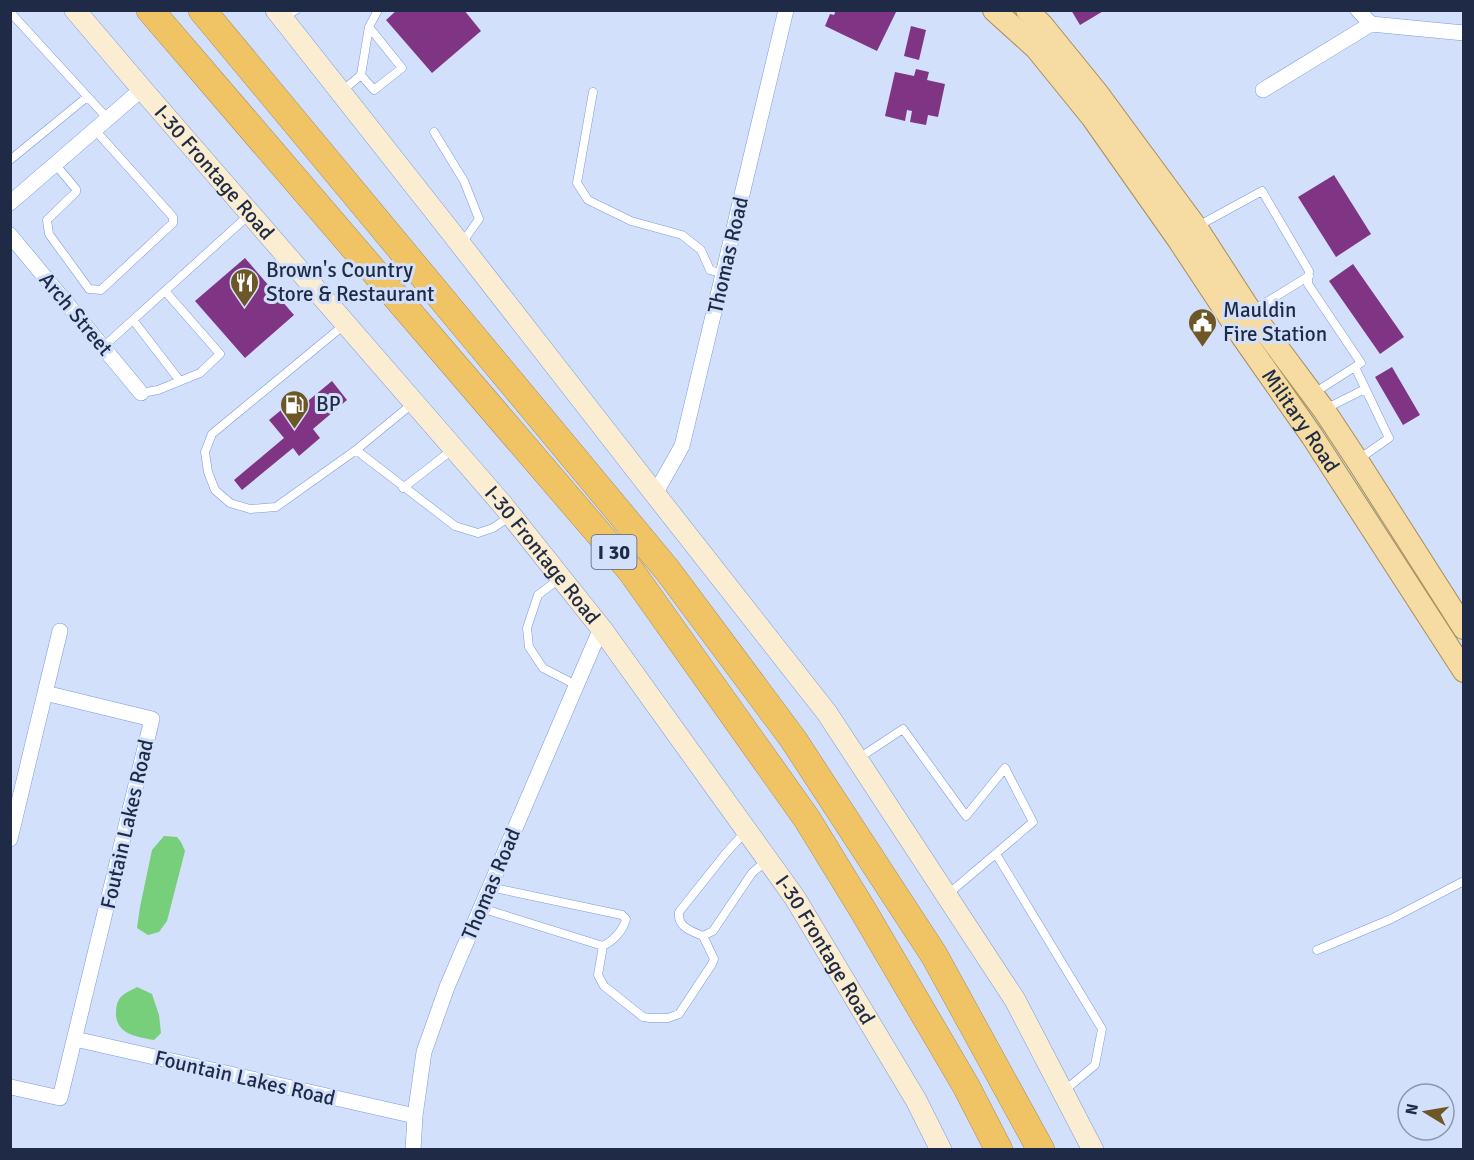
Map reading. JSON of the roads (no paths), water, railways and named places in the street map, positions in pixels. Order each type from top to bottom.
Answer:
[{"type":"highway","name":"I 30","points":[[150,10],[631,571],[807,819],[966,1086],[999,1149]]},
{"type":"highway","name":"I 30","points":[[202,10],[668,572],[793,739],[934,955],[1041,1149]]},
{"type":"main road","name":"I-30 Frontage Road","points":[[75,10],[512,516],[601,628],[795,898],[916,1100],[941,1149]]},
{"type":"main road","name":"Military Road","points":[[994,10],[1036,48],[1092,117],[1178,239],[1243,318],[1318,402],[1358,460],[1464,628]]},
{"type":"main road","name":"Military Road","points":[[1027,10],[1098,94],[1196,227],[1243,318],[1312,436],[1464,671]]},
{"type":"main road","points":[[285,13],[340,92],[827,712],[1015,1000],[1093,1149]]},
{"type":"street","name":"Thomas Road","points":[[655,494],[682,446],[786,10]]},
{"type":"street","points":[[1358,10],[1371,24]]},
{"type":"street","points":[[1263,90],[1371,24],[1464,33]]},
{"type":"street","points":[[10,203],[142,90]]},
{"type":"street","name":"Arch Street","points":[[10,235],[141,393]]},
{"type":"street","name":"Thomas Road","points":[[413,1149],[424,1052],[447,987],[601,628]]},
{"type":"street","points":[[11,831],[60,631]]},
{"type":"street","name":"Foutain Lakes Road","points":[[11,1087],[60,1098],[152,718],[45,693]]},
{"type":"street","name":"Fountain Lakes Road","points":[[75,1039],[415,1116]]},
{"type":"lane","points":[[340,92],[361,75],[369,27],[378,10]]},
{"type":"lane","points":[[10,12],[108,119]]},
{"type":"lane","points":[[10,28],[19,21]]},
{"type":"lane","points":[[361,75],[374,90],[402,69],[369,27]]},
{"type":"lane","points":[[593,92],[577,183],[588,200],[631,221],[682,235],[701,250],[710,270],[724,274]]},
{"type":"lane","points":[[10,160],[87,97]]},
{"type":"lane","points":[[56,164],[76,192],[47,220],[48,234],[89,289],[101,290],[172,223],[173,217],[95,130]]},
{"type":"lane","points":[[434,132],[464,181],[479,219],[461,244]]},
{"type":"lane","points":[[1196,227],[1262,191],[1309,271],[1308,284],[1361,363],[1318,402]]},
{"type":"lane","points":[[103,347],[250,214]]},
{"type":"lane","points":[[1243,318],[1309,276]]},
{"type":"lane","points":[[141,393],[158,390],[201,373],[220,354],[165,291]]},
{"type":"lane","points":[[133,320],[180,381]]},
{"type":"lane","points":[[345,324],[212,434],[205,452],[208,472],[215,490],[230,503],[250,509],[276,507],[356,450],[414,403]]},
{"type":"lane","points":[[1355,367],[1389,438],[1358,460]]},
{"type":"lane","points":[[1318,402],[1365,388]]},
{"type":"lane","points":[[404,488],[454,449]]},
{"type":"lane","points":[[356,450],[455,526],[478,533],[493,528],[512,516]]},
{"type":"lane","points":[[560,578],[538,595],[527,628],[529,646],[543,668],[576,686]]},
{"type":"lane","points":[[857,759],[903,729],[966,816],[1005,768],[1033,822],[947,895]]},
{"type":"lane","points":[[603,946],[598,975],[604,986],[642,1017],[668,1018],[679,1014],[714,959],[703,936],[689,931],[682,925],[678,918],[679,912],[746,831]]},
{"type":"lane","points":[[996,854],[1102,1029],[1095,1065],[1063,1092]]},
{"type":"lane","points":[[703,936],[713,931],[752,873],[767,860]]},
{"type":"lane","points":[[1317,950],[1391,919],[1464,881]]},
{"type":"lane","points":[[481,908],[603,946],[612,942],[625,923],[626,919],[622,915],[490,887]]},
{"type":"place","name":"Brown's Country Store & Restaurant","points":[[245,308]]},
{"type":"place","name":"Mauldin Fire Station","points":[[1202,348]]},
{"type":"place","name":"BP","points":[[295,430]]}]
